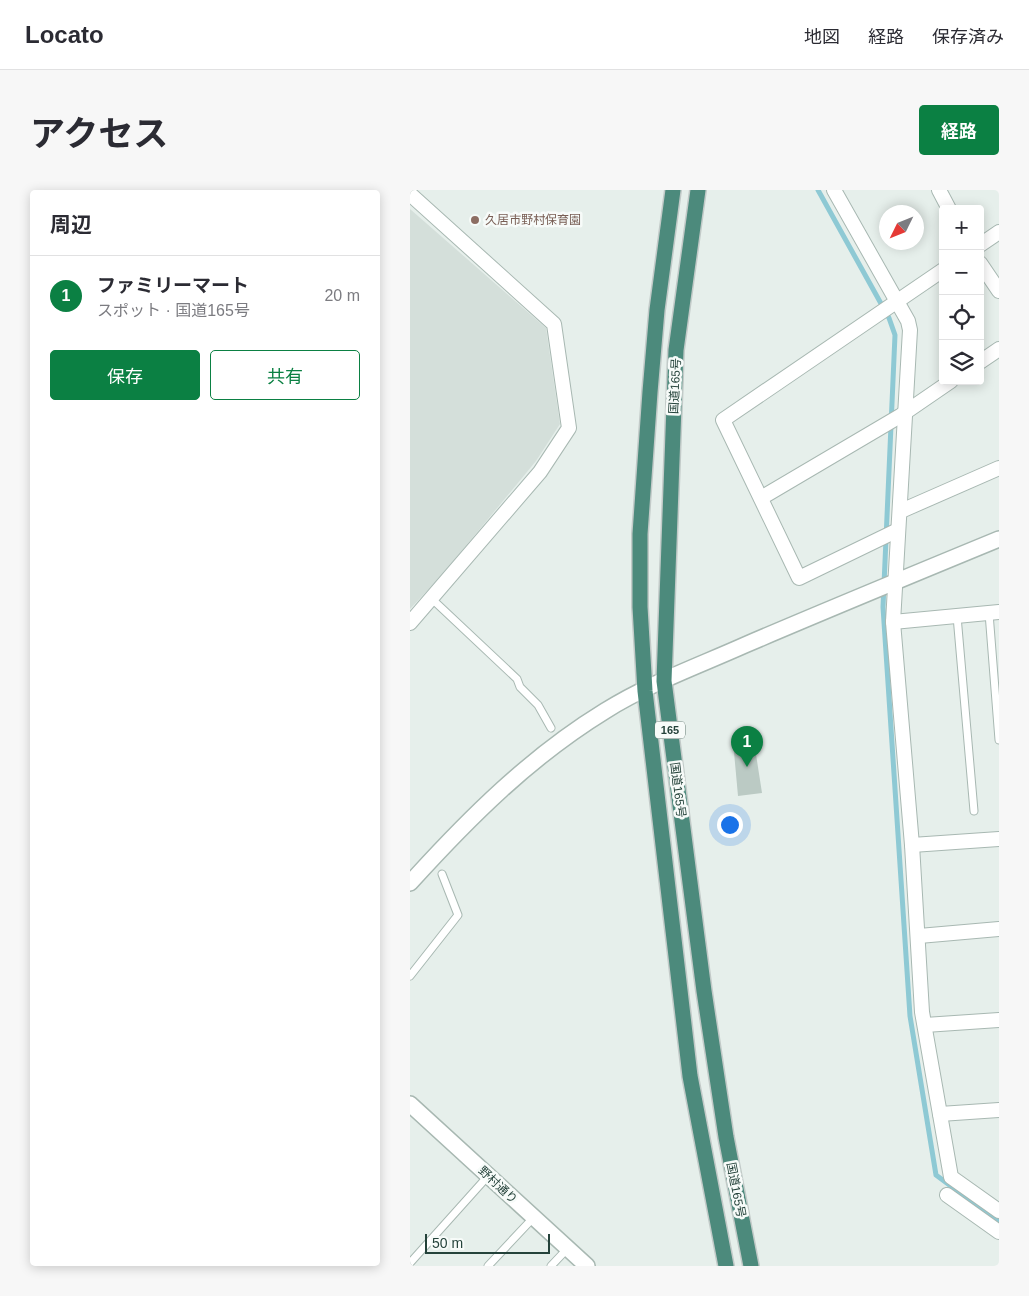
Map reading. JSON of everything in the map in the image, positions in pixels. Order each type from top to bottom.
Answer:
[{"type":"highway","name":"国道165号","points":[[673,190],[657,310],[640,534],[640,606],[645,690],[690,1076],[726,1266]]},
{"type":"highway","name":"国道165号","points":[[698,190],[676,350],[664,680],[720,1098],[751,1266]]},
{"type":"street","points":[[834,190],[910,330],[903,414],[901,511],[896,531],[892,583],[893,622],[925,1026],[951,1177],[999,1211]]},
{"type":"street","points":[[939,190],[948,205]]},
{"type":"street","points":[[410,194],[554,324],[569,428],[540,472],[410,623]]},
{"type":"street","points":[[984,242],[999,232]]},
{"type":"street","points":[[984,269],[999,292]]},
{"type":"street","points":[[896,531],[799,578],[723,420],[939,273]]},
{"type":"street","points":[[984,359],[999,349]]},
{"type":"street","points":[[761,498],[903,414],[945,385]]},
{"type":"street","points":[[901,511],[999,468]]},
{"type":"street","points":[[410,883],[475,815],[524,769],[560,741],[606,710],[664,680],[999,539]]},
{"type":"street","points":[[893,622],[994,613]]},
{"type":"street","points":[[912,846],[999,839]]},
{"type":"street","points":[[919,936],[999,929]]},
{"type":"street","points":[[925,1026],[999,1020]]},
{"type":"street","name":"野村通り","points":[[410,1104],[587,1266]]},
{"type":"street","points":[[940,1114],[999,1110]]},
{"type":"street","points":[[947,1195],[999,1232]]},
{"type":"lane","points":[[432,599],[517,679],[520,687],[538,705],[551,728]]},
{"type":"lane","points":[[994,613],[999,740]]},
{"type":"lane","points":[[957,616],[974,811]]},
{"type":"lane","points":[[410,976],[458,915],[442,874]]},
{"type":"lane","points":[[410,1263],[488,1175]]},
{"type":"lane","points":[[488,1266],[534,1217]]},
{"type":"lane","points":[[551,1266],[568,1248]]},
{"type":"shaded area","points":[[410,209],[546,328],[560,424],[536,461],[441,576],[410,609]]},
{"type":"building","points":[[753,735],[762,793],[738,796],[733,741]]},
{"type":"waterway","points":[[818,190],[889,318],[895,335],[883,607],[910,1016],[936,1175],[999,1222]]},
{"type":"place","name":"久居市野村保育園","points":[[475,220]]},
{"type":"place","name":"ファミリーマート","points":[[747,767]]}]
